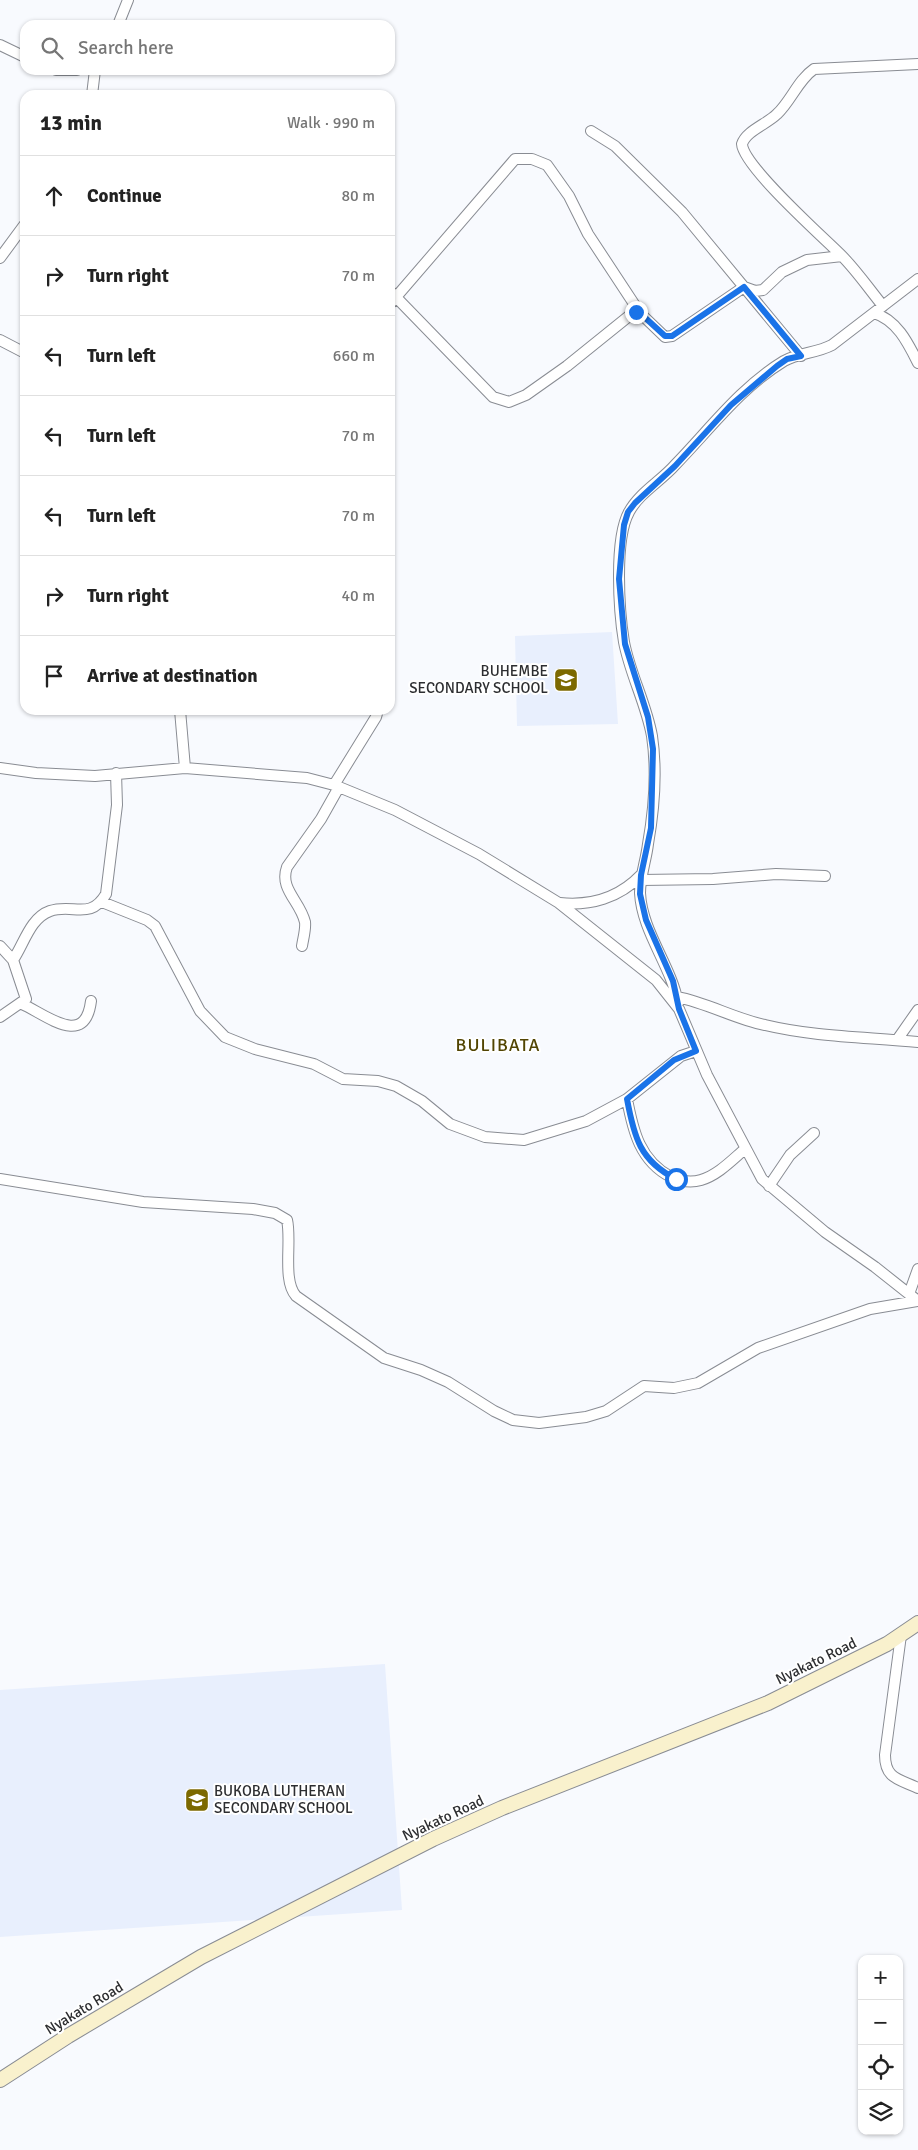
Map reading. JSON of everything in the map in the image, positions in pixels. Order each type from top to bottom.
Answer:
[{"type":"street","points":[[120,20],[128,0]]},
{"type":"street","points":[[0,45],[20,55]]},
{"type":"street","points":[[883,306],[842,256],[784,199],[744,154],[744,140],[778,113],[806,76],[814,69],[918,64]]},
{"type":"street","points":[[93,90],[94,75]]},
{"type":"street","points":[[591,131],[615,146],[662,191],[801,356]]},
{"type":"street","points":[[395,295],[515,159],[532,159],[547,164],[559,180],[588,234],[640,313],[665,336],[672,336],[744,287]]},
{"type":"street","points":[[0,258],[20,231]]},
{"type":"street","points":[[744,287],[755,291],[763,290],[782,272],[807,260],[842,256]]},
{"type":"street","points":[[918,279],[832,345],[787,359],[731,405],[675,466],[635,503],[626,519],[619,579],[625,644],[648,717],[653,749],[651,828],[641,878],[640,894],[646,920],[673,981],[679,1009],[696,1051],[756,1171],[769,1186],[825,1232],[918,1301]]},
{"type":"street","points":[[395,301],[493,397],[509,402],[526,395],[559,372],[632,314],[640,313]]},
{"type":"street","points":[[874,313],[882,316],[899,331],[918,363]]},
{"type":"street","points":[[0,340],[20,350]]},
{"type":"street","points":[[181,715],[186,768]]},
{"type":"street","points":[[302,946],[305,924],[287,888],[284,875],[287,867],[321,819],[352,754],[377,715]]},
{"type":"street","points":[[0,768],[95,776],[186,768],[282,775],[337,786],[388,807],[479,854],[559,903],[648,973],[665,989],[679,1009]]},
{"type":"street","points":[[13,960],[30,927],[49,911],[85,910],[102,902],[106,894],[117,805],[116,773]]},
{"type":"street","points":[[559,903],[574,904],[597,901],[622,890],[641,878],[713,879],[776,874],[825,876]]},
{"type":"street","points":[[102,902],[147,920],[155,926],[200,1011],[225,1037],[254,1049],[314,1064],[343,1079],[378,1081],[396,1086],[422,1101],[450,1124],[467,1132],[505,1141],[524,1140],[586,1121],[627,1099],[674,1060],[696,1051]]},
{"type":"street","points":[[0,946],[13,960],[25,997],[22,1004],[0,1017]]},
{"type":"street","points":[[677,997],[719,1008],[764,1025],[918,1042]]},
{"type":"street","points":[[22,1004],[46,1018],[74,1026],[86,1018],[91,1001]]},
{"type":"street","points":[[896,1040],[918,1010]]},
{"type":"street","points":[[627,1099],[632,1124],[647,1160],[661,1172],[676,1179],[690,1182],[707,1177],[745,1149]]},
{"type":"street","points":[[769,1186],[790,1155],[814,1133]]},
{"type":"street","points":[[0,1179],[143,1202],[253,1209],[275,1213],[287,1220],[290,1231],[290,1286],[296,1296],[384,1358],[421,1370],[448,1382],[494,1411],[513,1420],[527,1422],[561,1421],[606,1411],[644,1386],[674,1388],[698,1384],[758,1348],[870,1308],[918,1301]]},
{"type":"street","points":[[909,1294],[918,1269]]},
{"type":"street","name":"Nyakato Road","points":[[0,2080],[68,2036],[201,1957],[433,1838],[502,1808],[768,1703],[901,1635],[918,1623]]},
{"type":"street","points":[[901,1635],[884,1755],[885,1767],[893,1776],[918,1788]]},
{"type":"shaded area","name":"BUHEMBE SECONDARY SCHOOL","points":[[612,632],[618,724],[517,726],[515,636]]},
{"type":"shaded area","name":"BUKOBA LUTHERAN SECONDARY SCHOOL","points":[[385,1664],[402,1910],[0,1937],[0,1690]]},
{"type":"place","name":"BUHEMBE SECONDARY SCHOOL","points":[[566,680]]},
{"type":"place","name":"BUKOBA LUTHERAN SECONDARY SCHOOL","points":[[197,1800]]},
{"type":"district","name":"BULIBATA","points":[[498,1045]]},
{"type":"route","points":[[636,312],[640,313],[668,337],[676,335],[690,326],[744,287],[801,356],[787,359],[777,366],[731,405],[675,466],[635,503],[628,512],[624,525],[619,579],[622,622],[625,644],[648,717],[653,749],[651,828],[641,875],[640,894],[646,920],[673,981],[679,1009],[696,1051],[674,1060],[627,1099],[632,1124],[647,1160],[661,1172],[676,1179]]}]
